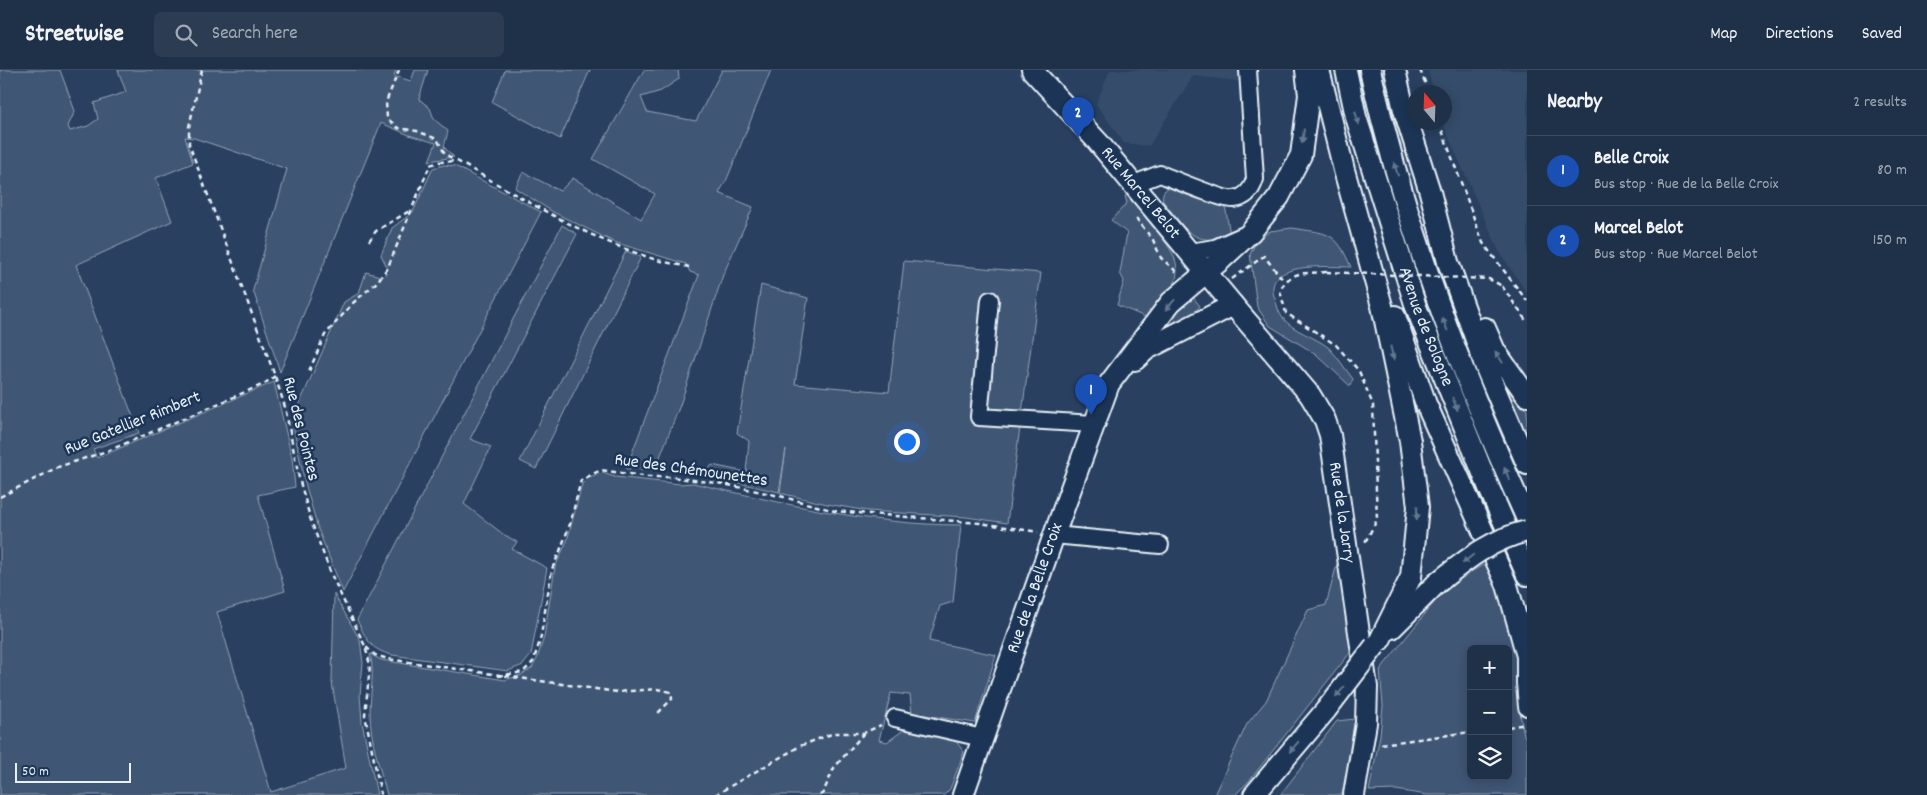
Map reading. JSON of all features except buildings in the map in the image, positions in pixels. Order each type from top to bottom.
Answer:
[{"type":"main road","name":"Rue Marcel Belot","points":[[1032,70],[1098,142],[1206,272]]},
{"type":"main road","name":"Rue de la Belle Croix","points":[[963,795],[1109,384],[1171,302],[1251,232],[1279,197],[1301,155],[1309,95],[1306,70]]},
{"type":"main road","points":[[1320,70],[1344,170],[1382,306],[1410,441],[1418,507],[1412,577],[1378,643]]},
{"type":"main road","name":"Avenue de Sologne","points":[[1346,70],[1356,117],[1416,307],[1492,497],[1527,575]]},
{"type":"main road","name":"Avenue de Sologne","points":[[1370,70],[1379,110],[1421,258],[1469,386],[1527,519]]},
{"type":"main road","points":[[1395,70],[1404,110],[1430,192],[1451,270],[1486,368],[1527,464]]},
{"type":"main road","points":[[1344,170],[1426,404],[1506,585],[1526,652]]},
{"type":"main road","points":[[1430,192],[1495,351],[1527,396]]},
{"type":"main road","name":"Rue de la Jarry","points":[[1206,272],[1310,395],[1325,420],[1330,435],[1367,687],[1366,723],[1354,795]]},
{"type":"main road","name":"Rue de la Belle Croix","points":[[1109,384],[1147,349],[1233,305]]},
{"type":"main road","points":[[1254,795],[1326,710],[1378,643],[1437,583],[1475,552],[1500,539],[1527,530]]},
{"type":"street","points":[[1134,184],[1160,174],[1231,200],[1246,195],[1252,188],[1255,179],[1248,70]]},
{"type":"street","points":[[1190,252],[1215,248],[1251,232]]},
{"type":"street","points":[[990,300],[978,417],[1094,424]]},
{"type":"street","points":[[1054,535],[1160,545]]},
{"type":"street","points":[[1526,652],[1525,683],[1527,707]]},
{"type":"street","points":[[895,718],[982,738]]},
{"type":"path","name":"Rue des Pointes","points":[[202,70],[189,127],[189,144],[275,376],[285,407],[299,478],[311,521],[331,574],[365,646],[370,665],[365,715],[380,795]]},
{"type":"path","points":[[398,70],[386,102],[387,118],[398,128],[417,131],[437,139],[445,154],[562,221],[649,258],[689,267]]},
{"type":"path","points":[[1420,70],[1426,85]]},
{"type":"path","points":[[1443,130],[1483,243],[1527,301]]},
{"type":"path","points":[[309,371],[325,335],[353,303],[377,282],[388,267],[430,165],[439,162],[456,161]]},
{"type":"path","points":[[368,241],[376,231],[411,210]]},
{"type":"path","points":[[1153,240],[1160,258],[1177,272]]},
{"type":"path","points":[[1230,281],[1264,256],[1284,282]]},
{"type":"path","points":[[1364,545],[1377,520],[1372,405],[1359,371],[1336,345],[1286,313],[1280,291],[1284,282],[1294,274],[1326,272],[1490,279],[1502,286],[1527,322]]},
{"type":"path","name":"Rue Gatellier Rimbert","points":[[0,497],[58,467],[110,450],[264,384],[275,376]]},
{"type":"path","name":"Rue des Chémounettes","points":[[498,676],[523,672],[533,662],[540,641],[552,569],[570,524],[581,480],[601,470],[649,477],[671,477],[724,484],[780,496],[835,511],[980,523],[1054,535]]},
{"type":"path","points":[[365,646],[375,654],[388,659],[498,676],[617,692],[657,689],[671,692],[672,698],[658,713]]},
{"type":"path","points":[[820,795],[823,793],[834,768],[864,733],[895,718]]},
{"type":"path","points":[[1512,726],[1527,724]]},
{"type":"path","points":[[715,795],[800,746],[834,733],[864,733]]},
{"type":"path","points":[[1361,747],[1467,733]]},
{"type":"shaded area","points":[[0,70],[60,70],[75,111],[68,126],[70,131],[88,126],[98,119],[94,103],[126,92],[118,70],[396,70],[394,76],[411,81],[415,70],[428,70],[419,99],[430,108],[434,119],[448,131],[444,147],[454,157],[429,161],[436,143],[409,135],[381,123],[280,372],[253,290],[287,169],[194,138],[185,137],[193,163],[156,178],[172,221],[76,265],[139,433],[93,449],[97,458],[274,382],[292,458],[295,487],[258,495],[285,591],[217,612],[271,792],[346,768],[332,683],[334,594],[360,640],[363,663],[360,695],[362,722],[377,795],[0,795]]},
{"type":"shaded area","points":[[505,70],[590,70],[560,139],[492,102]]},
{"type":"shaded area","points":[[644,70],[678,70],[679,79],[661,91],[641,97],[647,112],[696,121],[722,70],[771,70],[727,179],[719,193],[753,207],[723,275],[680,405],[655,470],[626,469],[699,275],[690,272],[686,264],[614,242],[553,212],[515,188],[523,172],[560,191],[573,178],[641,219],[655,194],[593,159]]},
{"type":"shaded area","points":[[1110,70],[1244,70],[1246,82],[1193,76],[1149,146],[1124,143],[1096,104]]},
{"type":"shaded area","points":[[1428,70],[1527,70],[1527,293],[1499,251],[1446,130],[1452,130],[1452,85],[1432,85]]},
{"type":"shaded area","points":[[444,165],[455,166],[541,212],[343,592],[318,529],[304,479],[292,421],[344,302],[359,293],[366,272],[383,277],[389,271],[381,255],[392,228],[413,212],[433,168]]},
{"type":"shaded area","points":[[1171,185],[1225,205],[1230,235],[1217,239],[1207,239],[1190,233],[1163,201],[1163,193]]},
{"type":"shaded area","points":[[1127,195],[1167,244],[1172,252],[1177,268],[1174,286],[1168,296],[1145,317],[1117,305],[1124,281],[1120,273],[1127,233],[1111,220],[1127,203],[1125,196]]},
{"type":"shaded area","points":[[562,225],[577,234],[470,439],[491,447],[464,504],[503,534],[517,542],[512,549],[547,568],[531,655],[523,665],[508,671],[384,653],[373,647],[357,620]]},
{"type":"shaded area","points":[[1292,228],[1315,231],[1329,236],[1340,246],[1351,267],[1300,268],[1287,272],[1278,278],[1273,286],[1275,299],[1282,317],[1298,330],[1329,348],[1353,379],[1350,386],[1316,354],[1270,326],[1257,307],[1250,254],[1257,241],[1270,231]]},
{"type":"shaded area","points":[[626,251],[641,257],[536,469],[520,461]]},
{"type":"shaded area","points":[[904,261],[1041,273],[1007,523],[966,517],[868,511],[780,493],[786,449],[779,492],[703,475],[712,465],[746,472],[749,441],[737,433],[761,285],[808,298],[795,384],[889,392]]},
{"type":"shaded area","points":[[1192,296],[1200,306],[1189,318],[1163,331],[1160,325]]},
{"type":"shaded area","points":[[1500,378],[1527,410],[1527,436],[1510,407]]},
{"type":"shaded area","points":[[602,473],[615,477],[680,484],[693,483],[826,512],[859,517],[927,524],[961,525],[953,602],[940,606],[929,641],[996,655],[975,723],[912,713],[910,695],[891,693],[879,740],[887,742],[905,729],[955,740],[964,752],[950,789],[944,795],[387,795],[370,722],[372,668],[370,654],[381,660],[505,680],[521,675],[532,668],[544,637],[555,567],[567,541],[582,484],[589,477]]},
{"type":"shaded area","points":[[1338,560],[1353,649],[1249,781],[1235,795],[1214,795],[1247,724],[1266,701],[1308,610],[1326,605]]},
{"type":"shaded area","points":[[1489,562],[1516,633],[1520,713],[1524,735],[1527,740],[1527,795],[1427,795],[1396,790],[1369,791],[1380,735],[1383,706],[1380,670],[1436,600],[1463,576]]},
{"type":"shaded area","points":[[1355,719],[1342,795],[1280,795],[1337,721]]},
{"type":"place","name":"Marcel Belot","points":[[1078,138]]},
{"type":"place","name":"Belle Croix","points":[[1091,415]]}]
